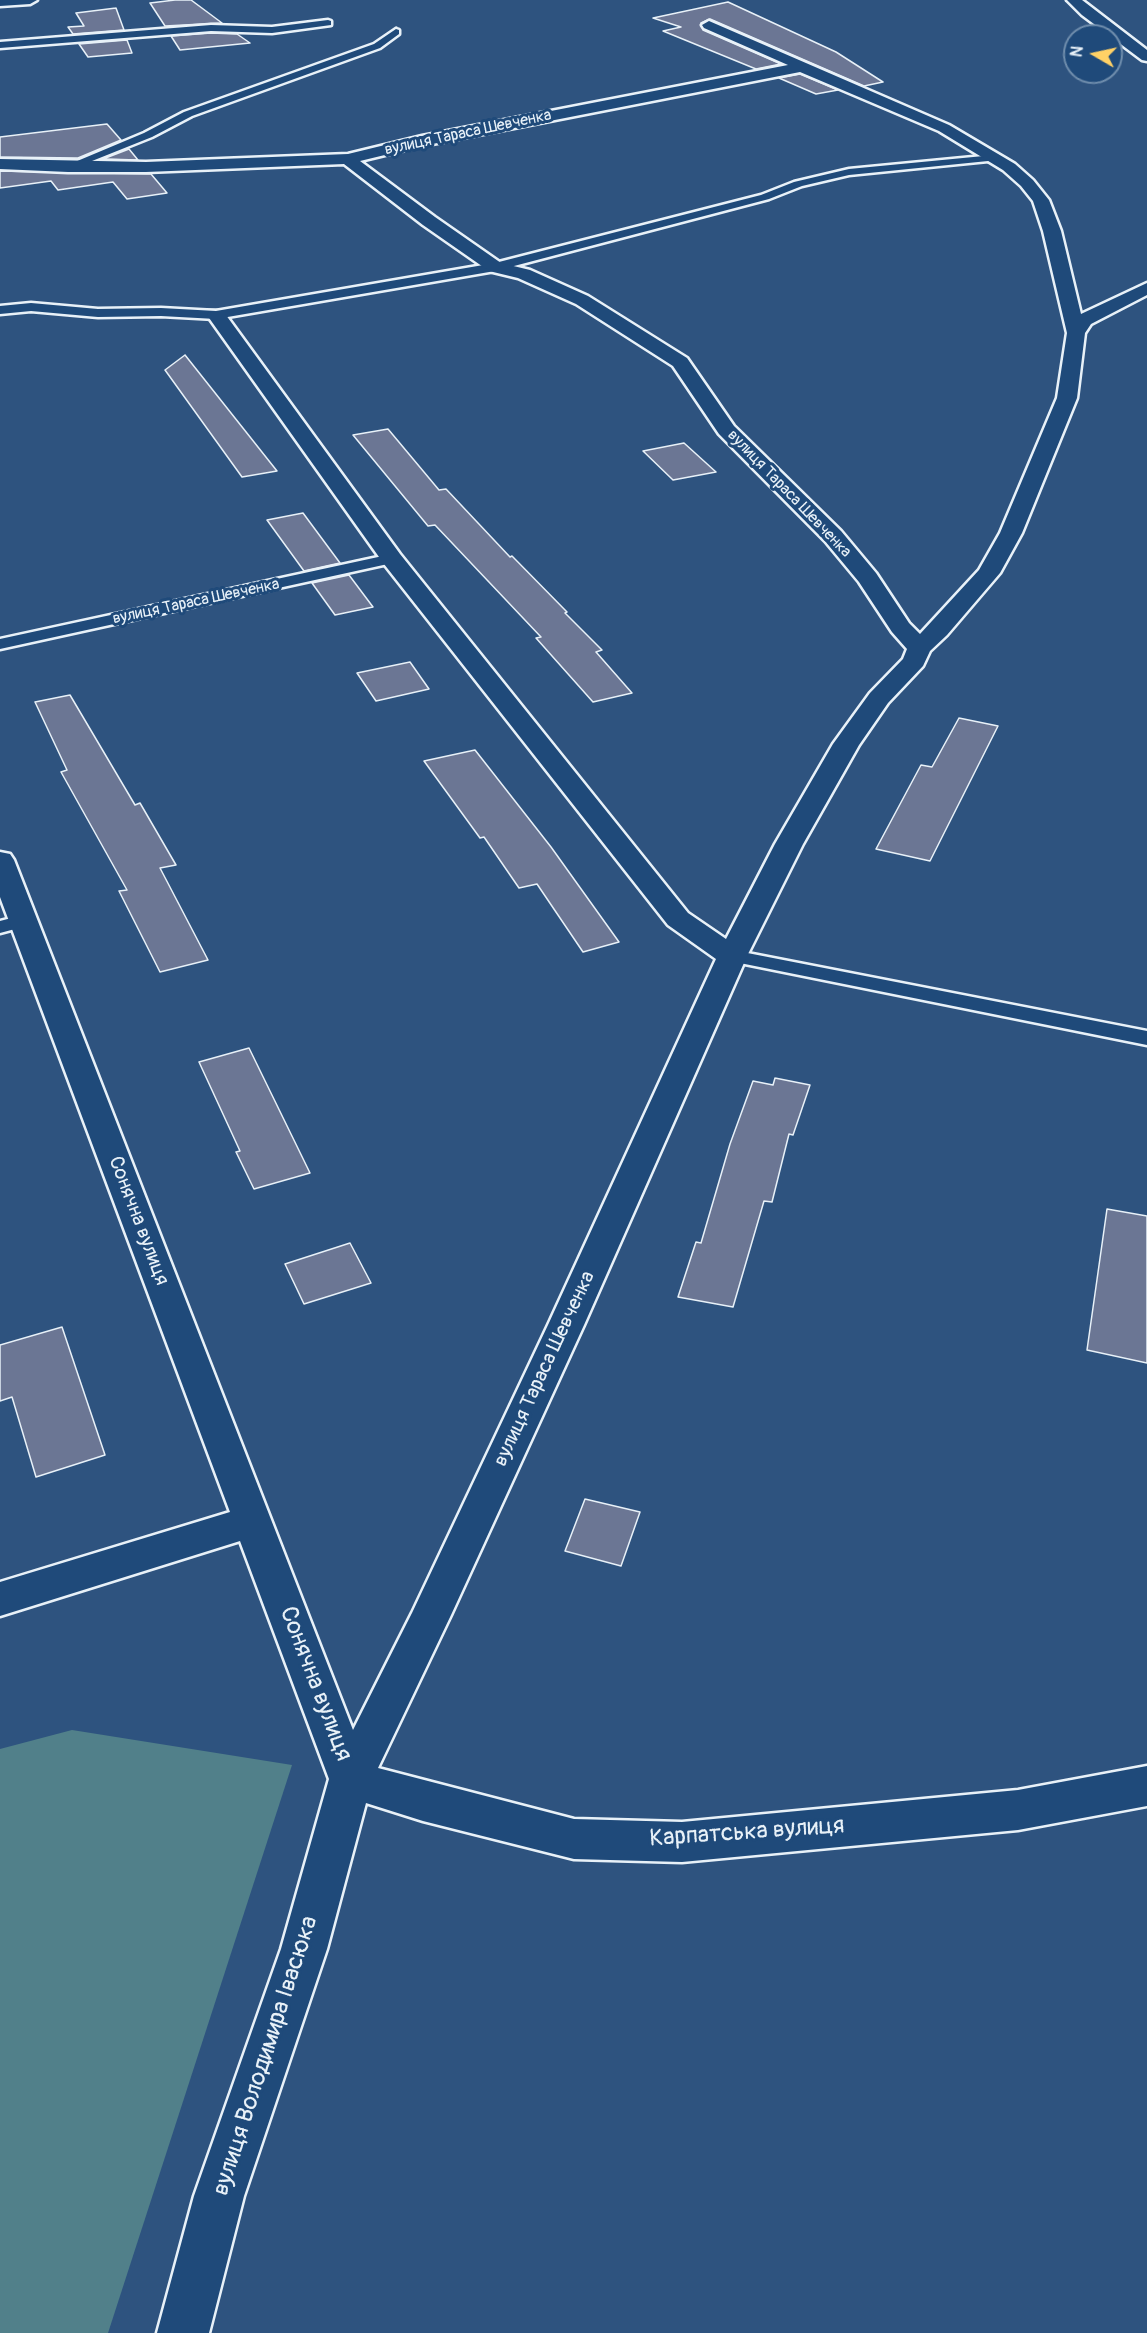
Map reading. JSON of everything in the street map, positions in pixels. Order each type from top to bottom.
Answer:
[{"type":"street","points":[[0,2],[30,0]]},
{"type":"street","points":[[1074,0],[1147,57]]},
{"type":"street","name":"вулиця Тараса Шевченка","points":[[351,1779],[436,1604],[561,1335],[732,956],[789,844],[846,744],[879,698],[914,661],[919,648],[939,630],[989,573],[1011,533],[1067,398],[1080,326],[1041,200],[1015,172],[944,128],[709,25]]},
{"type":"street","name":"вулиця Тараса Шевченка","points":[[0,164],[146,167],[348,159],[434,138],[801,67]]},
{"type":"street","name":"вулиця Тараса Шевченка","points":[[348,159],[429,221],[495,267],[524,274],[582,300],[680,363],[692,377],[726,430],[833,536],[868,578],[900,627],[919,648]]},
{"type":"street","points":[[1080,326],[1147,288]]},
{"type":"street","points":[[216,315],[392,559],[678,919],[732,956]]},
{"type":"street","name":"Сонячна вулиця","points":[[0,860],[11,924],[253,1521],[351,1779]]},
{"type":"street","points":[[0,1599],[253,1521]]},
{"type":"street","name":"Карпатська вулиця","points":[[351,1779],[423,1801],[574,1839],[682,1842],[1018,1810],[1147,1786]]},
{"type":"street","name":"вулиця Володимира Івасюка","points":[[183,2333],[219,2196],[304,1949],[351,1779]]},
{"type":"lane","points":[[0,45],[211,28],[272,30],[328,23]]},
{"type":"lane","name":"вулиця Тараса Шевченка","points":[[68,167],[148,135],[188,114],[377,46],[396,32]]},
{"type":"lane","name":"вулиця Тараса Шевченка","points":[[0,310],[31,307],[98,313],[161,312],[216,315],[495,267],[765,197],[798,184],[849,172],[994,158]]},
{"type":"lane","name":"вулиця Тараса Шевченка","points":[[0,644],[392,559]]},
{"type":"lane","points":[[732,956],[1147,1038]]},
{"type":"green space","points":[[72,1730],[292,1765],[108,2333],[0,2333],[0,1749]]},
{"type":"building","points":[[191,0],[222,23],[165,26],[150,3]]},
{"type":"building","points":[[728,2],[836,52],[883,82],[864,86],[710,19],[701,23],[703,30],[781,64],[756,69],[663,31],[681,27],[653,18]]},
{"type":"building","points":[[116,8],[124,30],[73,34],[68,27],[84,26],[76,13]]},
{"type":"building","points":[[237,34],[250,43],[180,50],[171,36]]},
{"type":"building","points":[[127,40],[132,53],[88,57],[79,44]]},
{"type":"building","points":[[800,74],[838,90],[816,94],[779,78]]},
{"type":"building","points":[[107,124],[121,140],[78,158],[0,157],[0,137]]},
{"type":"building","points":[[129,149],[138,160],[103,159]]},
{"type":"building","points":[[0,171],[151,174],[167,193],[127,199],[113,182],[58,190],[51,181],[0,188]]},
{"type":"building","points":[[185,355],[277,471],[242,477],[165,370]]},
{"type":"building","points":[[388,429],[439,490],[446,489],[510,557],[512,556],[567,612],[565,613],[602,650],[596,652],[632,693],[593,702],[536,638],[541,637],[435,525],[428,526],[353,435]]},
{"type":"building","points":[[684,443],[716,472],[673,480],[643,451]]},
{"type":"building","points":[[303,513],[340,563],[304,571],[267,520]]},
{"type":"building","points":[[349,575],[373,607],[335,615],[312,583]]},
{"type":"building","points":[[410,662],[429,689],[376,701],[357,673]]},
{"type":"building","points":[[70,695],[135,805],[140,803],[176,865],[160,868],[208,960],[160,972],[119,891],[127,890],[61,772],[67,770],[35,702]]},
{"type":"building","points":[[959,718],[998,726],[930,861],[876,849],[921,765],[932,767]]},
{"type":"building","points":[[475,750],[551,847],[619,942],[583,952],[537,884],[519,888],[484,837],[480,838],[424,761]]},
{"type":"building","points":[[249,1048],[310,1173],[254,1189],[236,1152],[240,1151],[199,1062]]},
{"type":"building","points":[[775,1078],[810,1085],[793,1135],[789,1134],[772,1202],[764,1201],[733,1307],[678,1297],[696,1242],[701,1243],[730,1144],[753,1081],[773,1085]]},
{"type":"building","points":[[1107,1209],[1147,1216],[1147,1363],[1087,1350]]},
{"type":"building","points":[[350,1243],[371,1283],[304,1304],[285,1264]]},
{"type":"building","points":[[62,1327],[105,1455],[36,1477],[12,1397],[0,1401],[0,1345]]},
{"type":"building","points":[[585,1499],[640,1512],[621,1566],[565,1551]]}]
